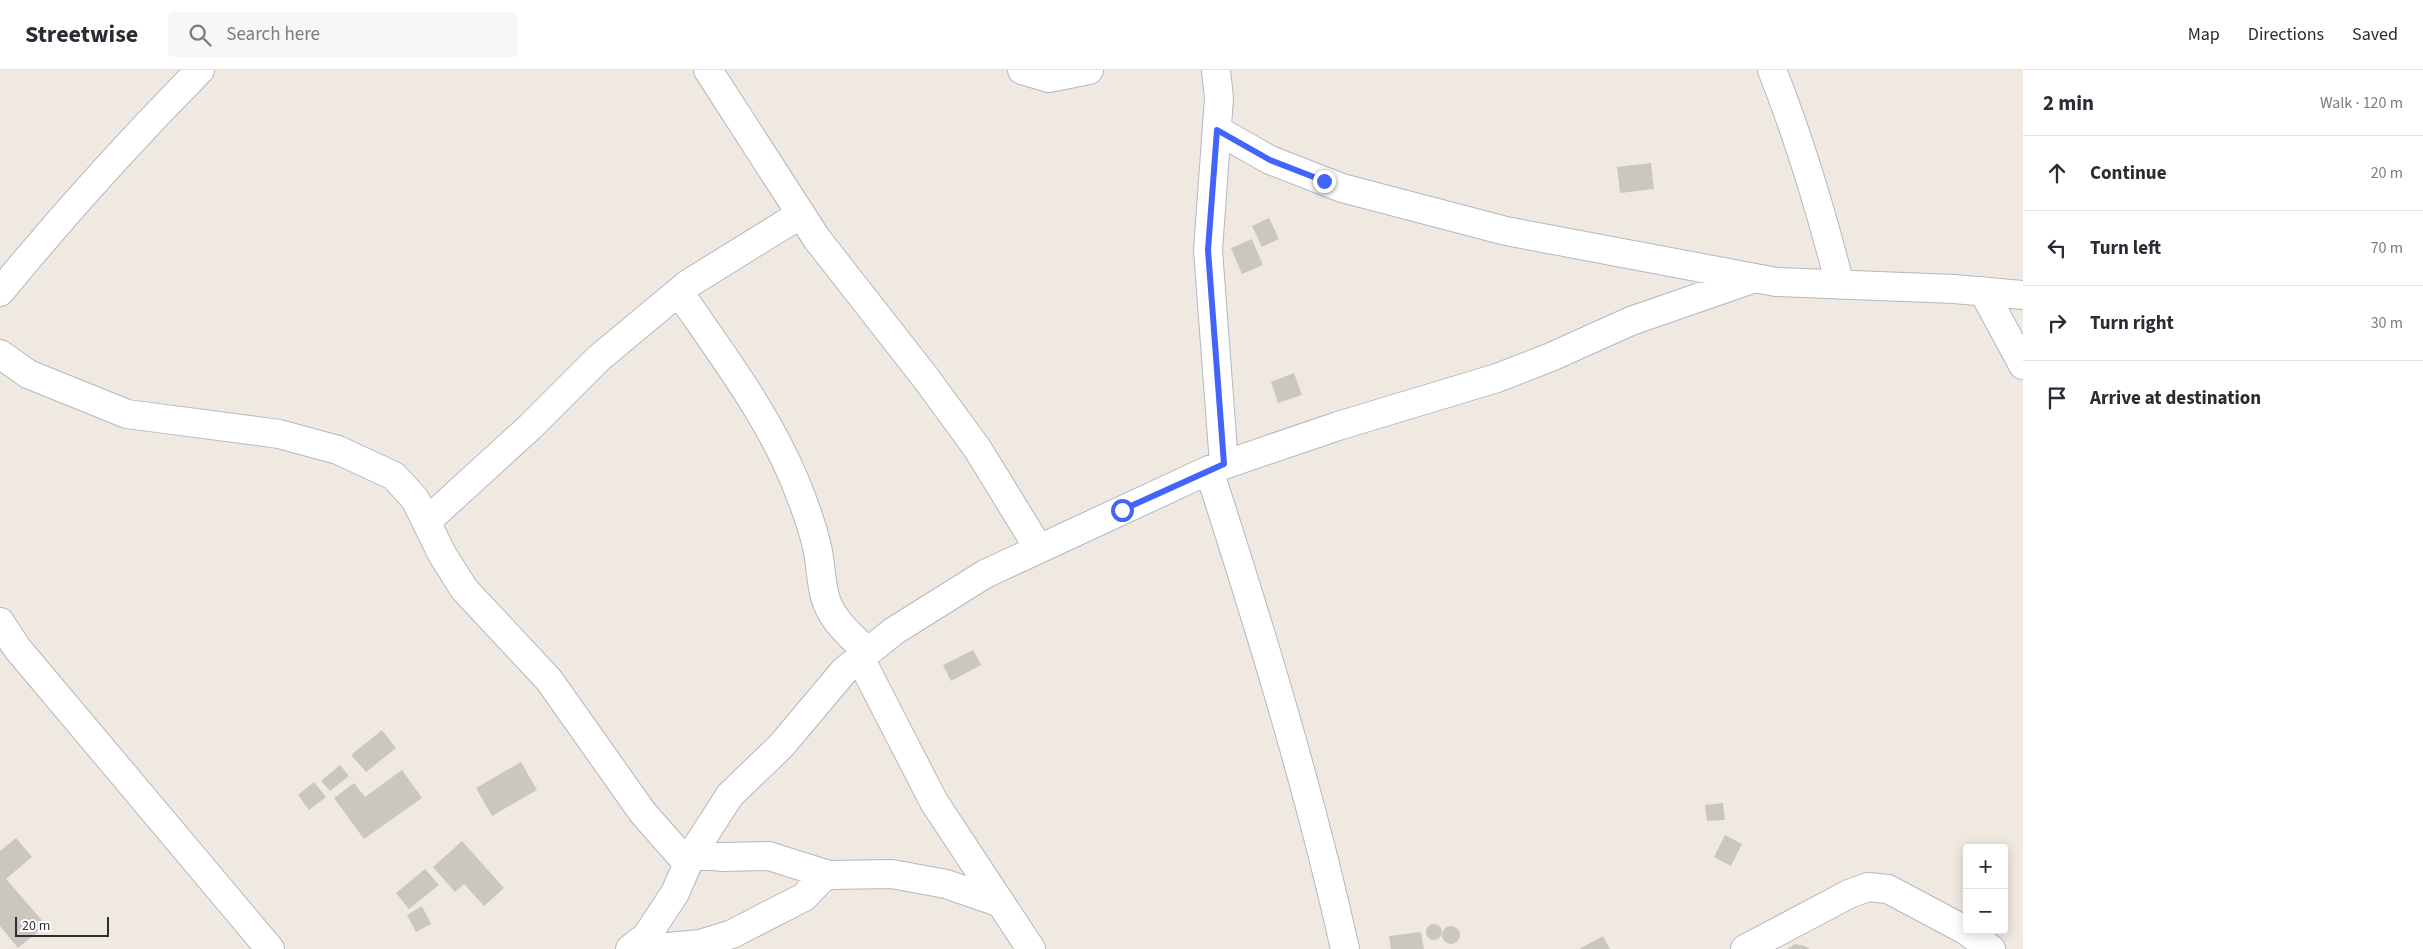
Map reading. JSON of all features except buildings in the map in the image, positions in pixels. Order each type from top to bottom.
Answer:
[{"type":"street","points":[[0,292],[106,170],[200,70]]},
{"type":"street","points":[[708,70],[817,240],[977,448],[1039,549]]},
{"type":"street","points":[[1022,70],[1049,78],[1089,70]]},
{"type":"street","points":[[1216,70],[1219,98],[1208,250],[1216,467],[1332,892],[1345,949]]},
{"type":"street","points":[[1772,70],[1806,163],[1840,285]]},
{"type":"street","points":[[1217,130],[1270,160],[1342,188],[1506,231],[1776,282],[1984,291],[2023,295]]},
{"type":"street","points":[[427,521],[530,427],[599,358],[679,292],[744,248],[801,214]]},
{"type":"street","points":[[635,945],[646,937],[675,893],[690,859],[730,795],[781,746],[844,671],[894,631],[985,574],[1216,467],[1338,426],[1497,378],[1551,357],[1631,321],[1755,278]]},
{"type":"street","points":[[1984,291],[2023,365]]},
{"type":"street","points":[[679,292],[739,379],[793,477],[807,513],[817,547],[822,584],[831,612],[864,655],[934,802],[1031,949]]},
{"type":"street","points":[[0,354],[28,374],[127,414],[278,434],[338,450],[394,476],[415,499],[442,554],[464,588],[549,680],[643,813],[690,859],[769,856],[826,874],[857,876],[892,874],[946,884],[1001,903]]},
{"type":"street","points":[[0,622],[8,654],[270,949]]},
{"type":"street","points":[[635,945],[668,947],[700,944],[732,934],[804,897],[826,874]]},
{"type":"street","points":[[1745,949],[1849,894],[1868,887],[1896,893],[1965,930],[1991,949]]},
{"type":"route","points":[[1122,510],[1224,464],[1208,250],[1217,130],[1270,160],[1324,181]]}]
